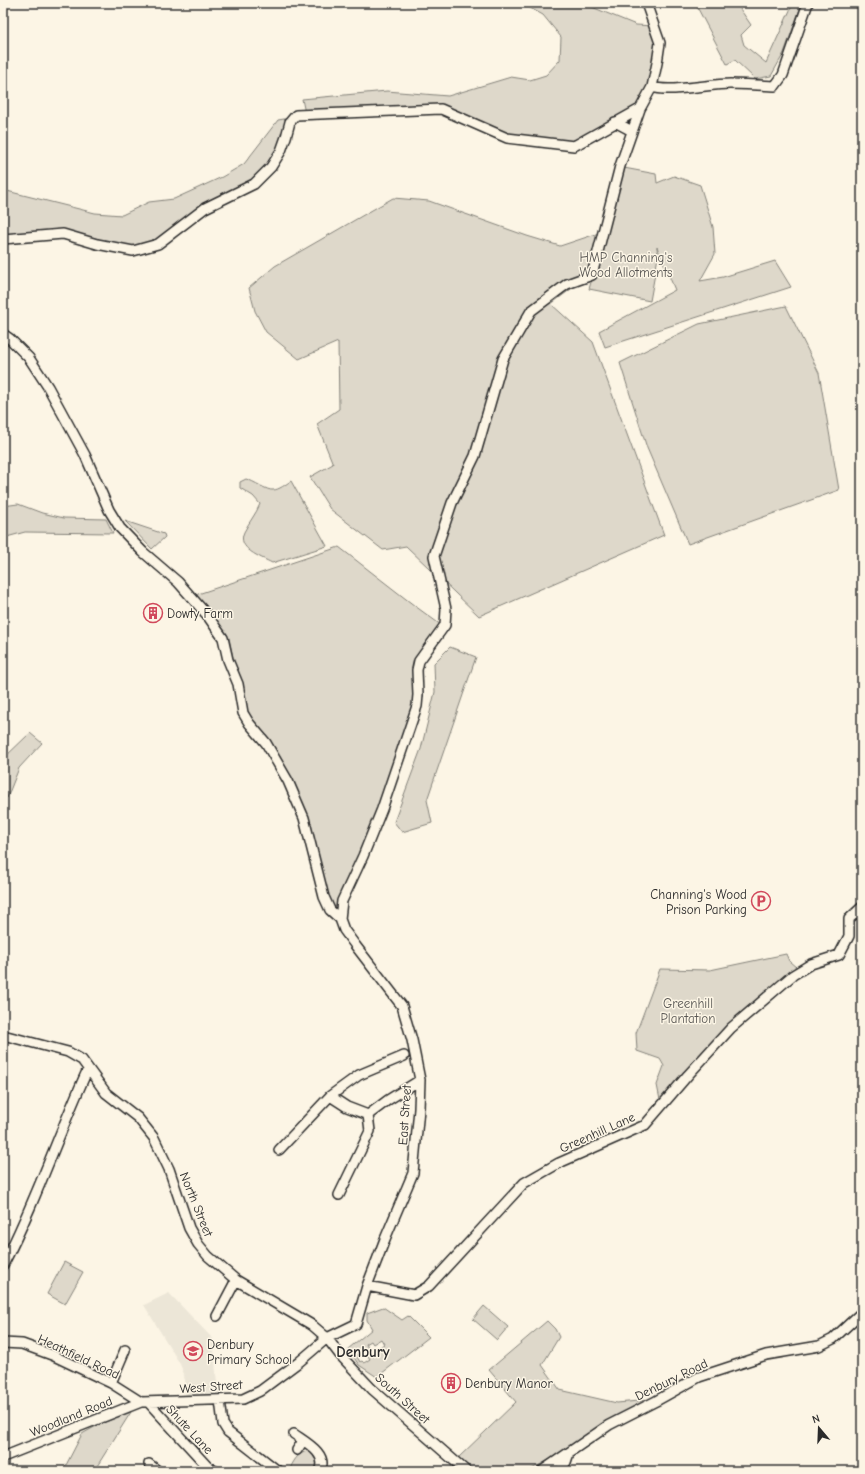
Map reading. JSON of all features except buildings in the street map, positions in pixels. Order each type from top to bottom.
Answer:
[{"type":"street","points":[[340,918],[342,901],[363,856],[382,809],[417,706],[417,670],[419,662],[445,626],[446,609],[434,556],[452,503],[475,456],[503,359],[531,311],[567,284],[592,275],[620,166],[640,109],[652,87],[660,43],[646,3]]},
{"type":"street","points":[[652,87],[675,88],[730,84],[774,86],[783,75],[808,3]]},
{"type":"street","points":[[3,239],[63,234],[97,244],[133,251],[158,244],[205,208],[254,184],[271,167],[281,151],[290,122],[296,115],[441,109],[508,138],[574,146],[614,122],[640,109]]},
{"type":"street","points":[[614,122],[632,131]]},
{"type":"street","name":"East Street","points":[[3,334],[29,358],[48,387],[85,455],[109,510],[120,528],[143,552],[178,582],[208,615],[223,638],[228,660],[238,684],[243,713],[249,723],[266,743],[288,780],[304,818],[324,897],[330,910],[340,918],[344,930],[402,1006],[412,1040],[420,1080],[413,1173],[385,1238],[367,1286],[356,1324],[329,1341]]},
{"type":"street","name":"Greenhill Lane","points":[[367,1286],[414,1295],[430,1286],[524,1183],[558,1163],[645,1125],[731,1028],[793,975],[810,964],[839,955],[849,936],[849,919],[862,907]]},
{"type":"street","name":"North Street","points":[[3,1035],[68,1052],[82,1060],[106,1093],[138,1118],[154,1138],[169,1169],[187,1221],[198,1244],[214,1261],[236,1280],[312,1325],[329,1341]]},
{"type":"street","points":[[279,1150],[330,1096],[359,1075],[404,1056]]},
{"type":"street","points":[[3,1265],[14,1245],[58,1141],[71,1106],[88,1069]]},
{"type":"street","points":[[368,1115],[388,1100],[420,1080]]},
{"type":"street","points":[[330,1096],[347,1107],[368,1115]]},
{"type":"street","points":[[339,1195],[370,1131],[368,1115]]},
{"type":"street","points":[[217,1316],[236,1280]]},
{"type":"street","name":"Denbury Road","points":[[542,1471],[609,1425],[700,1377],[766,1355],[819,1346],[833,1339],[862,1312]]},
{"type":"street","name":"West Street","points":[[145,1402],[243,1399],[260,1391],[329,1341]]},
{"type":"street","name":"South Street","points":[[329,1341],[372,1389],[466,1471]]},
{"type":"street","name":"Heathfield Road","points":[[3,1344],[22,1344],[52,1355],[111,1383],[145,1402]]},
{"type":"street","points":[[111,1383],[125,1350]]},
{"type":"street","points":[[220,1400],[223,1424],[228,1432],[278,1471]]},
{"type":"street","name":"Woodland Road","points":[[3,1456],[145,1402]]},
{"type":"street","name":"Shute Lane","points":[[145,1402],[208,1469]]},
{"type":"street","points":[[294,1434],[313,1448],[320,1456],[322,1466],[320,1471]]},
{"type":"street","points":[[297,1450],[304,1441]]},
{"type":"street","points":[[560,1471],[566,1462],[569,1453]]},
{"type":"street","points":[[149,1464],[158,1471]]},
{"type":"shaded area","name":"Denbury Primary School","points":[[169,1293],[213,1339],[218,1395],[186,1398],[184,1374],[180,1364],[144,1305]]},
{"type":"green space","points":[[521,3],[582,3],[636,25],[654,26],[657,63],[640,109],[571,147],[531,144],[495,138],[439,112],[305,113],[302,99],[387,91],[448,96],[511,77],[530,80],[546,75],[560,60],[561,37],[543,15]]},
{"type":"green space","points":[[695,3],[736,3],[751,25],[741,35],[744,45],[766,63],[791,8],[798,3],[802,3],[784,53],[771,76],[755,79],[735,60],[727,64]]},
{"type":"green space","points":[[290,118],[284,143],[258,179],[157,242],[133,251],[60,232],[3,239],[3,190],[95,213],[122,215],[149,202],[174,199],[222,177],[244,164],[278,120]]},
{"type":"green space","name":"HMP Channing's Wood Allotments","points":[[624,168],[656,174],[657,183],[674,176],[700,185],[713,227],[715,254],[700,281],[723,277],[775,261],[791,287],[605,347],[599,331],[675,290],[657,247],[658,257],[650,301],[589,289]]},
{"type":"green space","points":[[393,198],[429,201],[527,236],[560,246],[599,233],[587,272],[575,286],[551,304],[593,342],[664,535],[479,616],[406,546],[383,550],[330,509],[310,477],[333,464],[317,424],[339,409],[338,342],[299,359],[266,332],[255,311],[249,288],[275,266]]},
{"type":"green space","points":[[786,306],[819,373],[839,490],[688,544],[647,448],[620,363],[699,324]]},
{"type":"green space","points":[[246,479],[270,490],[278,489],[291,481],[327,546],[272,563],[246,548],[242,538],[260,504],[253,496],[240,488],[240,482]]},
{"type":"green space","points":[[18,504],[42,513],[64,518],[106,519],[113,533],[25,532],[3,538],[3,506]]},
{"type":"green space","points":[[125,521],[164,534],[165,537],[152,549]]},
{"type":"green space","points":[[339,547],[441,625],[416,660],[413,707],[379,809],[339,899],[338,913],[333,908],[327,897],[307,817],[246,711],[244,690],[234,662],[229,638],[210,612],[195,595]]},
{"type":"green space","points":[[450,647],[476,657],[427,800],[432,823],[402,832],[394,822],[421,749],[435,692],[434,663]]},
{"type":"green space","points":[[30,733],[42,743],[19,768],[7,798],[3,794],[3,759]]},
{"type":"green space","name":"Greenhill Plantation","points":[[786,954],[789,961],[797,968],[660,1100],[657,1085],[664,1066],[660,1059],[637,1051],[636,1033],[660,969],[710,970]]},
{"type":"green space","points":[[64,1262],[83,1272],[65,1304],[47,1294]]},
{"type":"green space","points":[[484,1306],[508,1327],[497,1340],[473,1319]]},
{"type":"green space","points":[[383,1307],[402,1320],[408,1316],[429,1337],[377,1377],[359,1365],[348,1349],[372,1329],[367,1320],[367,1313]],"holes":[[[381,1339],[384,1344],[376,1350],[378,1354],[373,1357],[371,1354],[368,1356],[370,1359],[364,1363],[362,1361],[360,1362],[356,1355],[368,1348],[366,1344],[371,1341],[373,1344]]]},
{"type":"green space","points":[[547,1321],[555,1329],[559,1337],[542,1365],[560,1390],[617,1403],[649,1400],[614,1417],[560,1454],[528,1471],[473,1471],[458,1458],[516,1402],[489,1370]]},
{"type":"green space","points":[[131,1412],[94,1471],[63,1471],[82,1434],[98,1425]]},
{"type":"green space","points":[[308,1451],[317,1459],[317,1471],[289,1471],[298,1456]]},
{"type":"place","name":"Dowty Farm","points":[[153,613]]},
{"type":"place","name":"Channing's Wood Prison Parking","points":[[761,901]]},
{"type":"place","name":"Denbury Primary School","points":[[193,1351]]},
{"type":"place","name":"Denbury Manor","points":[[451,1383]]},
{"type":"district","name":"Denbury","points":[[363,1352]]}]
